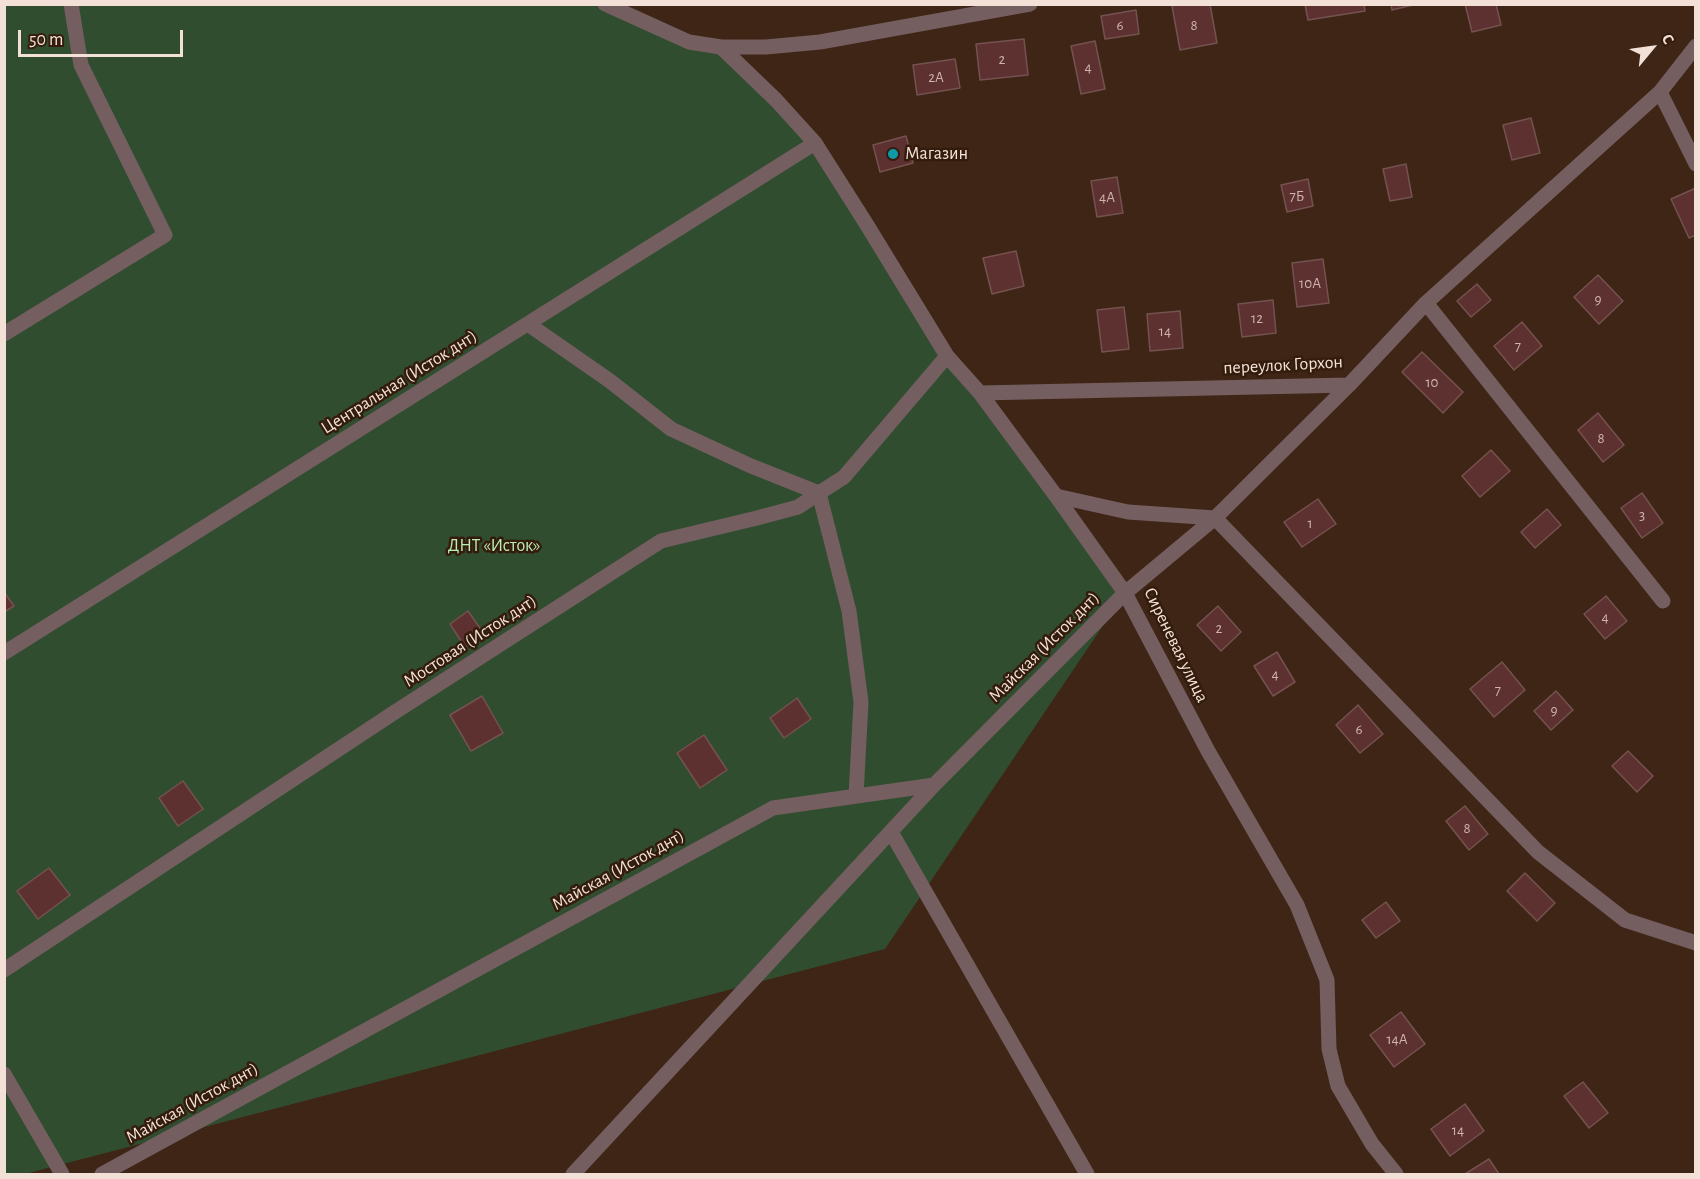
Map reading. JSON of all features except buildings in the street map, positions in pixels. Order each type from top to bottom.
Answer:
[{"type":"street","points":[[4,334],[165,235],[81,64],[71,4]]},
{"type":"street","points":[[605,4],[688,42],[721,47],[766,47],[820,42],[1030,4]]},
{"type":"street","name":"переулок Горхон","points":[[980,393],[1349,385],[1426,303],[1660,92],[1695,46]]},
{"type":"street","points":[[721,47],[776,100],[815,143],[947,356],[980,393],[1125,593]]},
{"type":"street","points":[[1660,92],[1695,164]]},
{"type":"street","name":"Центральная (Исток днт)","points":[[4,654],[815,143]]},
{"type":"street","points":[[1426,303],[1663,601]]},
{"type":"street","points":[[528,324],[610,381],[671,429],[751,466],[819,493],[849,611],[861,702],[856,796]]},
{"type":"street","name":"Мостовая (Исток днт)","points":[[4,970],[395,712],[661,541],[798,507],[844,477],[947,356]]},
{"type":"street","name":"Сиреневая улица","points":[[1349,385],[1215,518],[1125,593],[1208,751],[1297,905],[1327,980],[1329,1049],[1338,1086],[1372,1144],[1396,1174]]},
{"type":"street","points":[[1056,496],[1128,512],[1215,518],[1538,852],[1625,920],[1695,943]]},
{"type":"street","name":"Майская (Исток днт)","points":[[102,1174],[773,808],[934,785],[1125,593]]},
{"type":"street","points":[[573,1174],[934,785]]},
{"type":"street","points":[[891,832],[1086,1174]]},
{"type":"street","points":[[4,1074],[62,1174]]},
{"type":"green space","name":"ДНТ «Исток»","points":[[5,5],[594,5],[721,47],[815,143],[980,393],[1125,593],[885,949],[25,1174],[5,1174]]},
{"type":"place","name":"Магазин","points":[[893,154]]}]
